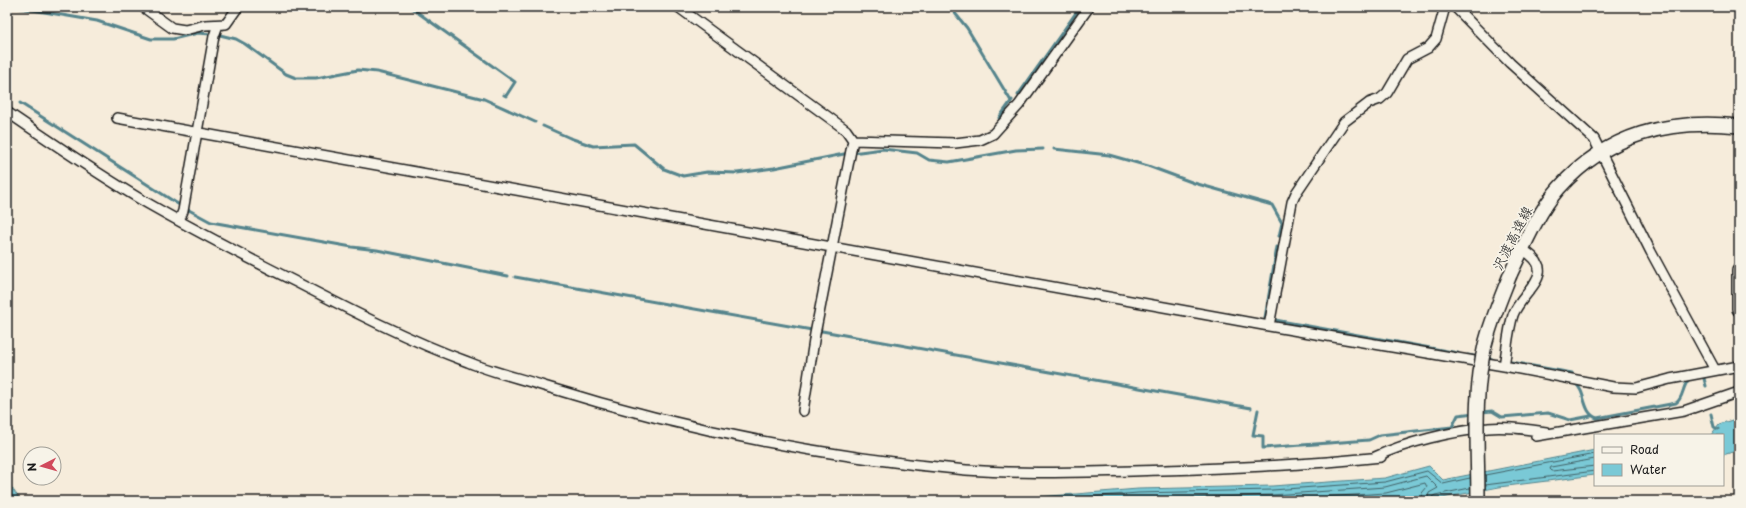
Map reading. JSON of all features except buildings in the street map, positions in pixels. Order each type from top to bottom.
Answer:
[{"type":"main road","name":"沢渡高遠線","points":[[1478,501],[1477,400],[1485,345],[1510,275],[1542,213],[1559,188],[1592,157],[1601,151],[1634,136],[1668,126],[1714,124],[1739,126]]},
{"type":"main road","points":[[1739,271],[1739,309]]},
{"type":"street","points":[[143,7],[177,30],[205,25],[226,24],[238,7]]},
{"type":"street","points":[[678,7],[846,130],[851,147],[803,411]]},
{"type":"street","points":[[851,147],[968,142],[980,140],[993,134],[1019,105],[1089,7]]},
{"type":"street","points":[[1269,326],[1292,202],[1296,193],[1344,122],[1369,103],[1380,99],[1387,93],[1407,59],[1428,48],[1436,39],[1445,7]]},
{"type":"street","points":[[1455,7],[1510,63],[1594,139],[1651,252],[1715,370]]},
{"type":"street","points":[[178,221],[183,211],[214,36],[218,25]]},
{"type":"street","points":[[7,112],[106,177],[178,221],[356,314],[408,338],[471,364],[598,403],[690,426],[765,442],[842,455],[968,470],[1050,472],[1173,470],[1376,458],[1385,452],[1459,432],[1489,428],[1531,430],[1554,433]]},
{"type":"street","points":[[117,118],[1269,326],[1624,388],[1636,388],[1739,366]]},
{"type":"street","points":[[1504,366],[1514,314],[1518,304],[1534,287],[1539,274],[1538,262],[1530,254],[1523,250]]},
{"type":"street","points":[[1536,436],[1684,410],[1739,392]]},
{"type":"water","points":[[1739,418],[1739,450],[1724,455],[1724,434],[1712,434],[1719,424]]},
{"type":"water","points":[[1594,450],[1594,475],[1499,487],[1427,501],[1018,501],[1038,497],[1138,489],[1272,486],[1385,478],[1429,466],[1443,480]]},
{"type":"water","points":[[7,481],[21,501],[7,501]]},
{"type":"waterway","points":[[15,7],[97,21],[151,39],[173,39],[198,33],[210,34]]},
{"type":"waterway","points":[[410,7],[515,82],[506,96],[504,95]]},
{"type":"waterway","points":[[1018,95],[1080,7]]},
{"type":"waterway","points":[[954,12],[967,28],[1011,101]]},
{"type":"waterway","points":[[220,35],[236,39],[245,44],[286,74],[296,78],[316,78],[358,70],[377,72],[484,99],[535,122]]},
{"type":"waterway","points":[[999,118],[1012,100]]},
{"type":"waterway","points":[[20,103],[181,206]]},
{"type":"waterway","points":[[543,126],[593,146],[634,144],[664,169],[683,176],[707,172],[737,173],[774,168],[844,154],[883,149],[917,153],[929,160],[949,162],[1016,150],[1043,149]]},
{"type":"waterway","points":[[1054,149],[1109,155],[1148,166],[1194,183],[1272,205],[1282,223],[1279,236]]},
{"type":"waterway","points":[[187,209],[211,222],[377,250],[508,276]]},
{"type":"waterway","points":[[1265,318],[1277,247]]},
{"type":"waterway","points":[[515,277],[812,330]]},
{"type":"waterway","points":[[1275,320],[1458,353]]},
{"type":"waterway","points":[[822,331],[1251,408]]},
{"type":"waterway","points":[[1468,355],[1478,357]]},
{"type":"waterway","points":[[1486,358],[1492,359]]},
{"type":"waterway","points":[[1511,362],[1572,373],[1572,376]]},
{"type":"waterway","points":[[1703,375],[1706,386]]},
{"type":"waterway","points":[[1574,383],[1581,391],[1588,411],[1597,418],[1676,403],[1679,401],[1687,381],[1690,378]]},
{"type":"waterway","points":[[1258,410],[1253,435],[1263,436],[1263,448],[1369,440],[1380,435],[1452,427],[1458,415],[1474,413]]},
{"type":"waterway","points":[[1482,412],[1492,411],[1502,417],[1548,413],[1570,420],[1591,416]]},
{"type":"waterway","points":[[1711,414],[1714,427],[1718,429]]}]
